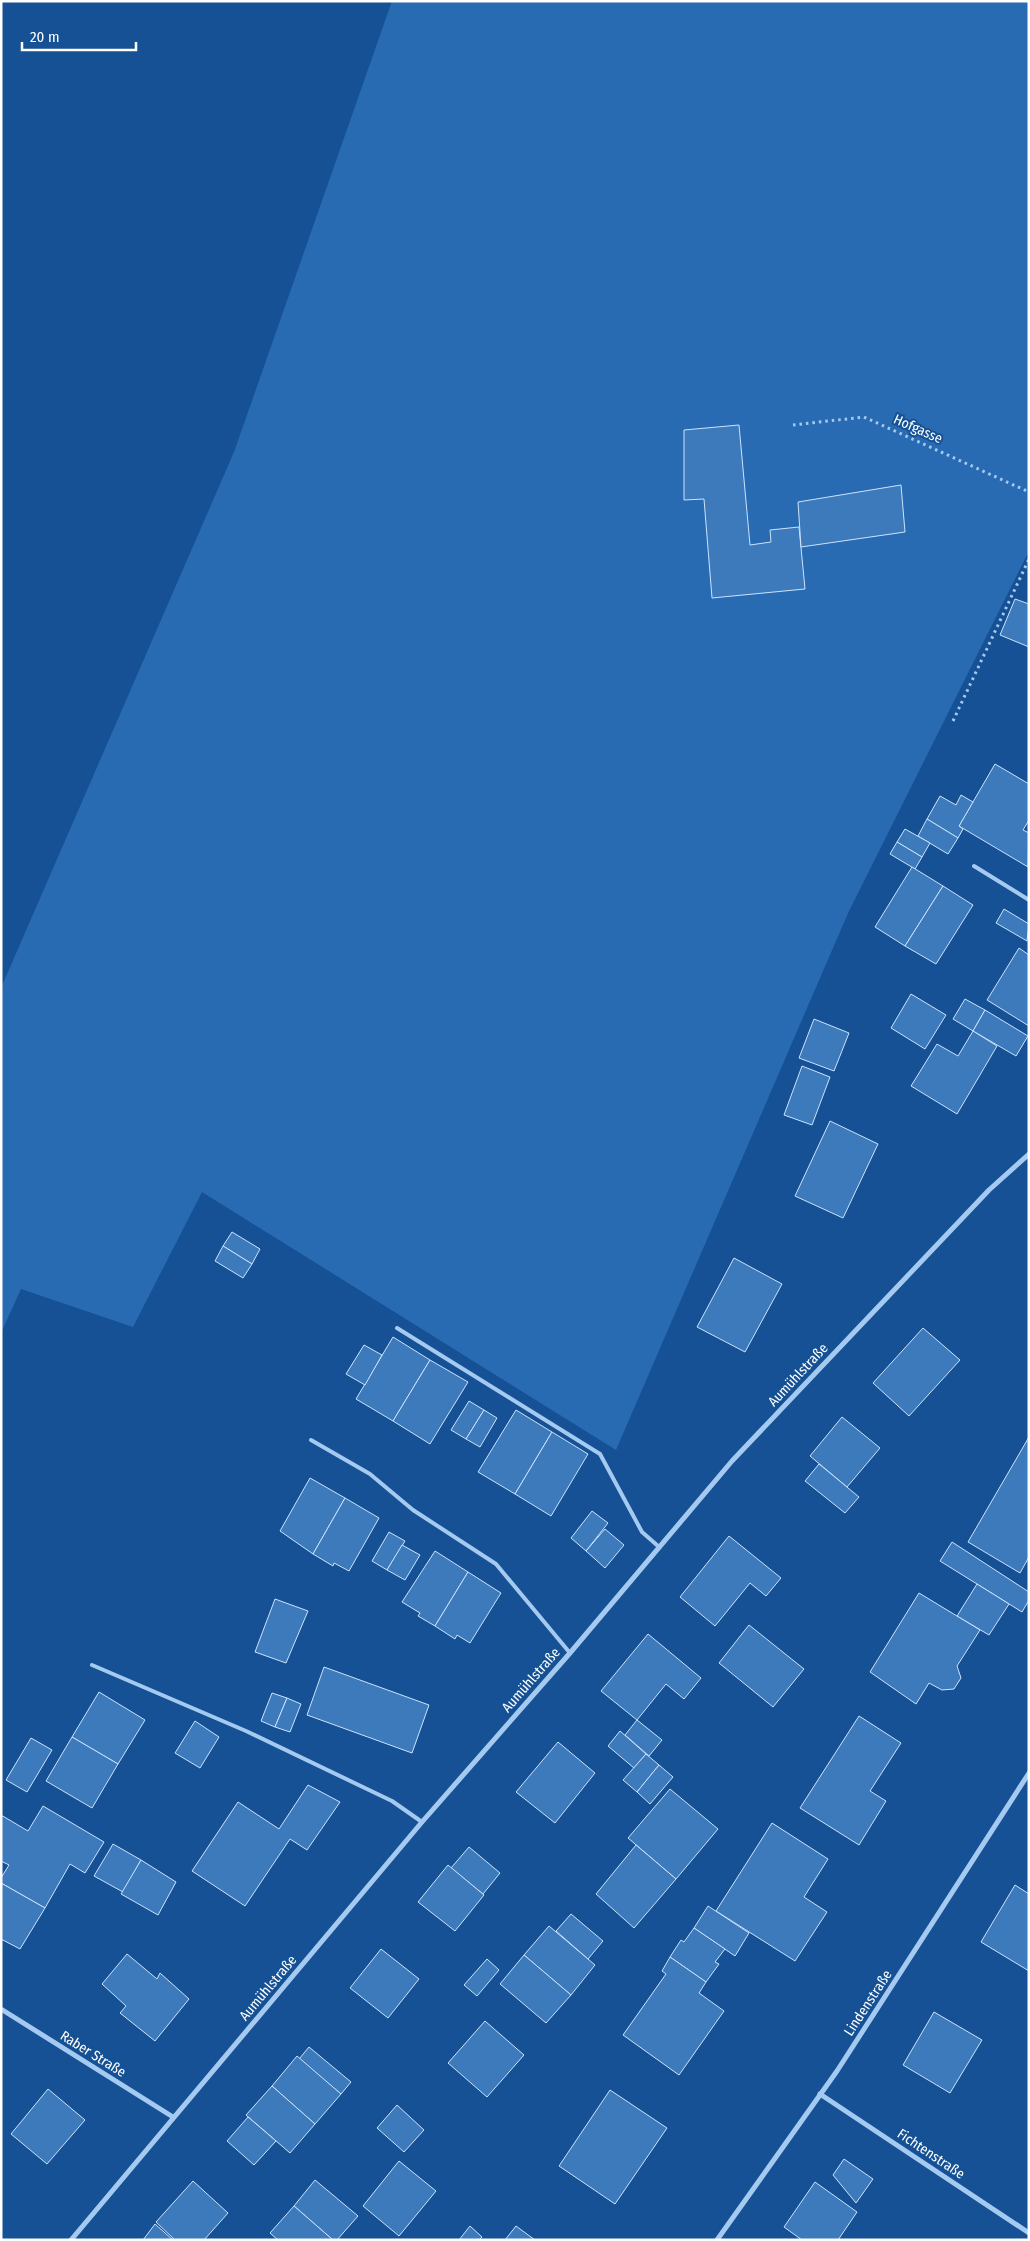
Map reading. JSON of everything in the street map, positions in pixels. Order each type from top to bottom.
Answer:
[{"type":"street","name":"Aumühlstraße","points":[[71,2240],[422,1822],[570,1653],[658,1546],[732,1461],[989,1190],[1029,1154]]},
{"type":"street","name":"Lindenstraße","points":[[717,2240],[837,2071],[1029,1773]]},
{"type":"street","name":"Raber Straße","points":[[1,2009],[173,2117]]},
{"type":"street","name":"Fichtenstraße","points":[[820,2094],[1029,2233]]},
{"type":"lane","points":[[974,866],[1029,900]]},
{"type":"lane","points":[[397,1328],[600,1454],[642,1532],[658,1546]]},
{"type":"lane","points":[[310,1440],[370,1474],[413,1510],[496,1564],[570,1653]]},
{"type":"lane","points":[[92,1665],[246,1730],[392,1801],[422,1822]]},
{"type":"path","name":"Hofgasse","points":[[793,426],[864,417],[1029,492]]},
{"type":"path","points":[[953,721],[1029,559]]},
{"type":"shaded area","points":[[392,1],[1029,1],[1029,551],[849,911],[616,1450],[202,1192],[133,1327],[21,1289],[1,1333],[1,988],[234,452]]},
{"type":"building","points":[[739,425],[750,545],[771,542],[770,530],[799,527],[805,589],[712,598],[704,499],[684,500],[684,430]]},
{"type":"building","points":[[901,485],[905,532],[801,547],[798,502]]},
{"type":"building","points":[[1015,599],[1029,604],[1029,647],[1000,635]]},
{"type":"building","points":[[995,764],[1029,784],[1029,820],[1023,830],[1029,833],[1028,867],[959,826]]},
{"type":"building","points":[[961,795],[973,802],[959,826],[963,829],[958,838],[927,819],[940,796],[956,805]]},
{"type":"building","points":[[927,819],[958,838],[948,854],[918,836]]},
{"type":"building","points":[[905,829],[930,843],[922,857],[897,842]]},
{"type":"building","points":[[897,842],[922,857],[915,869],[890,854]]},
{"type":"building","points":[[912,867],[943,886],[905,946],[875,927]]},
{"type":"building","points":[[943,886],[973,905],[936,964],[905,946]]},
{"type":"building","points":[[1004,909],[1029,924],[1027,941],[996,923]]},
{"type":"building","points":[[1019,948],[1029,955],[1029,1026],[987,1000]]},
{"type":"building","points":[[911,994],[946,1015],[925,1049],[891,1028]]},
{"type":"building","points":[[965,999],[985,1010],[973,1031],[953,1019]]},
{"type":"building","points":[[985,1010],[1028,1036],[1016,1056],[973,1031]]},
{"type":"building","points":[[814,1019],[849,1033],[834,1071],[799,1058]]},
{"type":"building","points":[[973,1031],[997,1046],[957,1114],[911,1086],[937,1044],[958,1056]]},
{"type":"building","points":[[802,1066],[830,1077],[812,1125],[784,1115]]},
{"type":"building","points":[[830,1121],[878,1144],[843,1218],[795,1196]]},
{"type":"building","points":[[232,1232],[260,1249],[252,1264],[223,1246]]},
{"type":"building","points":[[223,1246],[252,1264],[243,1278],[215,1261]]},
{"type":"building","points":[[734,1258],[782,1284],[745,1352],[697,1327]]},
{"type":"building","points":[[923,1328],[960,1360],[909,1416],[873,1383]]},
{"type":"building","points":[[393,1337],[430,1360],[393,1421],[356,1399]]},
{"type":"building","points":[[364,1345],[382,1355],[365,1385],[346,1374]]},
{"type":"building","points":[[430,1360],[468,1382],[430,1444],[393,1421]]},
{"type":"building","points":[[469,1401],[484,1410],[466,1439],[451,1430]]},
{"type":"building","points":[[484,1410],[497,1418],[480,1447],[466,1439]]},
{"type":"building","points":[[516,1410],[552,1432],[515,1494],[478,1472]]},
{"type":"building","points":[[842,1417],[880,1448],[847,1487],[810,1456]]},
{"type":"building","points":[[552,1432],[588,1454],[551,1516],[515,1494]]},
{"type":"building","points":[[1029,1437],[1029,1557],[1020,1573],[968,1542]]},
{"type":"building","points":[[819,1464],[859,1497],[845,1513],[805,1481]]},
{"type":"building","points":[[310,1478],[345,1498],[313,1554],[280,1531]]},
{"type":"building","points":[[345,1498],[379,1518],[349,1571],[334,1563],[333,1566],[313,1554]]},
{"type":"building","points":[[592,1511],[608,1523],[586,1551],[571,1538]]},
{"type":"building","points":[[605,1529],[624,1545],[605,1568],[586,1551]]},
{"type":"building","points":[[389,1532],[405,1541],[387,1570],[372,1561]]},
{"type":"building","points":[[729,1536],[781,1578],[766,1596],[750,1583],[715,1626],[680,1597]]},
{"type":"building","points":[[952,1542],[1029,1592],[1029,1600],[1022,1612],[940,1561]]},
{"type":"building","points":[[402,1545],[420,1555],[405,1580],[387,1570]]},
{"type":"building","points":[[435,1551],[468,1572],[435,1626],[418,1616],[420,1613],[402,1602]]},
{"type":"building","points":[[468,1572],[501,1593],[470,1643],[457,1635],[455,1639],[435,1626]]},
{"type":"building","points":[[977,1584],[1009,1604],[989,1635],[957,1616]]},
{"type":"building","points":[[919,1593],[980,1630],[957,1666],[961,1678],[954,1689],[942,1690],[929,1683],[916,1704],[870,1672]]},
{"type":"building","points":[[275,1599],[308,1611],[286,1663],[255,1652]]},
{"type":"building","points":[[749,1625],[804,1669],[773,1707],[719,1663]]},
{"type":"building","points":[[648,1634],[701,1678],[684,1699],[666,1684],[637,1720],[601,1691]]},
{"type":"building","points":[[324,1667],[429,1705],[412,1753],[307,1715]]},
{"type":"building","points":[[99,1692],[145,1720],[118,1764],[72,1737]]},
{"type":"building","points":[[272,1693],[287,1698],[275,1727],[261,1721]]},
{"type":"building","points":[[287,1698],[301,1704],[290,1732],[275,1727]]},
{"type":"building","points":[[859,1716],[901,1743],[870,1791],[886,1801],[859,1845],[800,1808]]},
{"type":"building","points":[[637,1720],[662,1740],[649,1756],[625,1735]]},
{"type":"building","points":[[195,1721],[219,1737],[200,1768],[175,1753]]},
{"type":"building","points":[[620,1731],[646,1754],[634,1768],[608,1746]]},
{"type":"building","points":[[72,1737],[118,1764],[92,1808],[46,1781]]},
{"type":"building","points":[[31,1738],[52,1750],[27,1792],[6,1780]]},
{"type":"building","points":[[558,1742],[595,1773],[555,1823],[516,1792]]},
{"type":"building","points":[[646,1754],[659,1765],[637,1792],[623,1780]]},
{"type":"building","points":[[659,1765],[673,1777],[650,1804],[637,1792]]},
{"type":"building","points":[[308,1785],[340,1802],[307,1850],[290,1839],[245,1906],[192,1871],[238,1802],[279,1829]]},
{"type":"building","points":[[670,1789],[718,1829],[676,1879],[628,1838]]},
{"type":"building","points":[[43,1806],[104,1842],[85,1873],[70,1864],[45,1908],[1,1883],[1,1878],[9,1865],[1,1861],[1,1815],[28,1831]]},
{"type":"building","points":[[772,1823],[828,1859],[804,1897],[827,1912],[795,1961],[716,1911]]},
{"type":"building","points":[[113,1844],[141,1860],[123,1892],[94,1876]]},
{"type":"building","points":[[636,1845],[676,1879],[634,1928],[596,1894]]},
{"type":"building","points":[[469,1847],[500,1873],[483,1894],[451,1868]]},
{"type":"building","points":[[141,1860],[176,1882],[158,1915],[121,1894]]},
{"type":"building","points":[[448,1865],[484,1895],[455,1931],[418,1902]]},
{"type":"building","points":[[1,1883],[45,1908],[20,1949],[1,1939]]},
{"type":"building","points":[[1015,1885],[1029,1894],[1029,1971],[981,1942]]},
{"type":"building","points":[[708,1906],[749,1933],[735,1956],[694,1928]]},
{"type":"building","points":[[571,1914],[603,1941],[588,1959],[556,1931]]},
{"type":"building","points":[[549,1926],[595,1965],[571,1995],[524,1955]]},
{"type":"building","points":[[694,1928],[725,1949],[715,1962],[719,1964],[706,1982],[670,1957],[681,1940],[684,1942]]},
{"type":"building","points":[[381,1949],[419,1979],[388,2018],[350,1988]]},
{"type":"building","points":[[127,1954],[157,1979],[160,1973],[189,1999],[155,2041],[120,2013],[126,2006],[102,1984]]},
{"type":"building","points":[[524,1955],[571,1995],[546,2023],[500,1984]]},
{"type":"building","points":[[670,1957],[706,1982],[699,1993],[724,2011],[679,2075],[623,2035],[666,1974],[662,1971]]},
{"type":"building","points":[[487,1959],[499,1970],[477,1996],[464,1985]]},
{"type":"building","points":[[934,2012],[982,2040],[950,2093],[903,2065]]},
{"type":"building","points":[[485,2021],[524,2055],[487,2097],[448,2063]]},
{"type":"building","points":[[309,2047],[351,2082],[341,2094],[299,2059]]},
{"type":"building","points":[[297,2056],[341,2094],[315,2124],[272,2086]]},
{"type":"building","points":[[272,2086],[315,2124],[290,2153],[246,2115]]},
{"type":"building","points":[[48,2089],[85,2120],[47,2164],[11,2134]]},
{"type":"building","points":[[610,2090],[667,2128],[615,2204],[559,2166]]},
{"type":"building","points":[[397,2105],[424,2130],[404,2152],[377,2128]]},
{"type":"building","points":[[248,2117],[276,2141],[254,2165],[227,2141]]},
{"type":"building","points":[[844,2159],[873,2179],[856,2203],[833,2175]]},
{"type":"building","points":[[399,2161],[436,2191],[399,2236],[363,2206]]},
{"type":"building","points":[[315,2180],[358,2216],[337,2240],[333,2240],[294,2206]]},
{"type":"building","points":[[193,2181],[228,2213],[204,2240],[175,2240],[156,2222]]},
{"type":"building","points":[[815,2182],[857,2212],[838,2240],[802,2240],[784,2227]]},
{"type":"building","points":[[294,2206],[333,2240],[278,2240],[270,2233]]},
{"type":"building","points":[[155,2224],[173,2240],[143,2240]]},
{"type":"building","points":[[470,2226],[482,2237],[479,2240],[459,2240]]},
{"type":"building","points":[[516,2226],[535,2240],[505,2240]]}]
